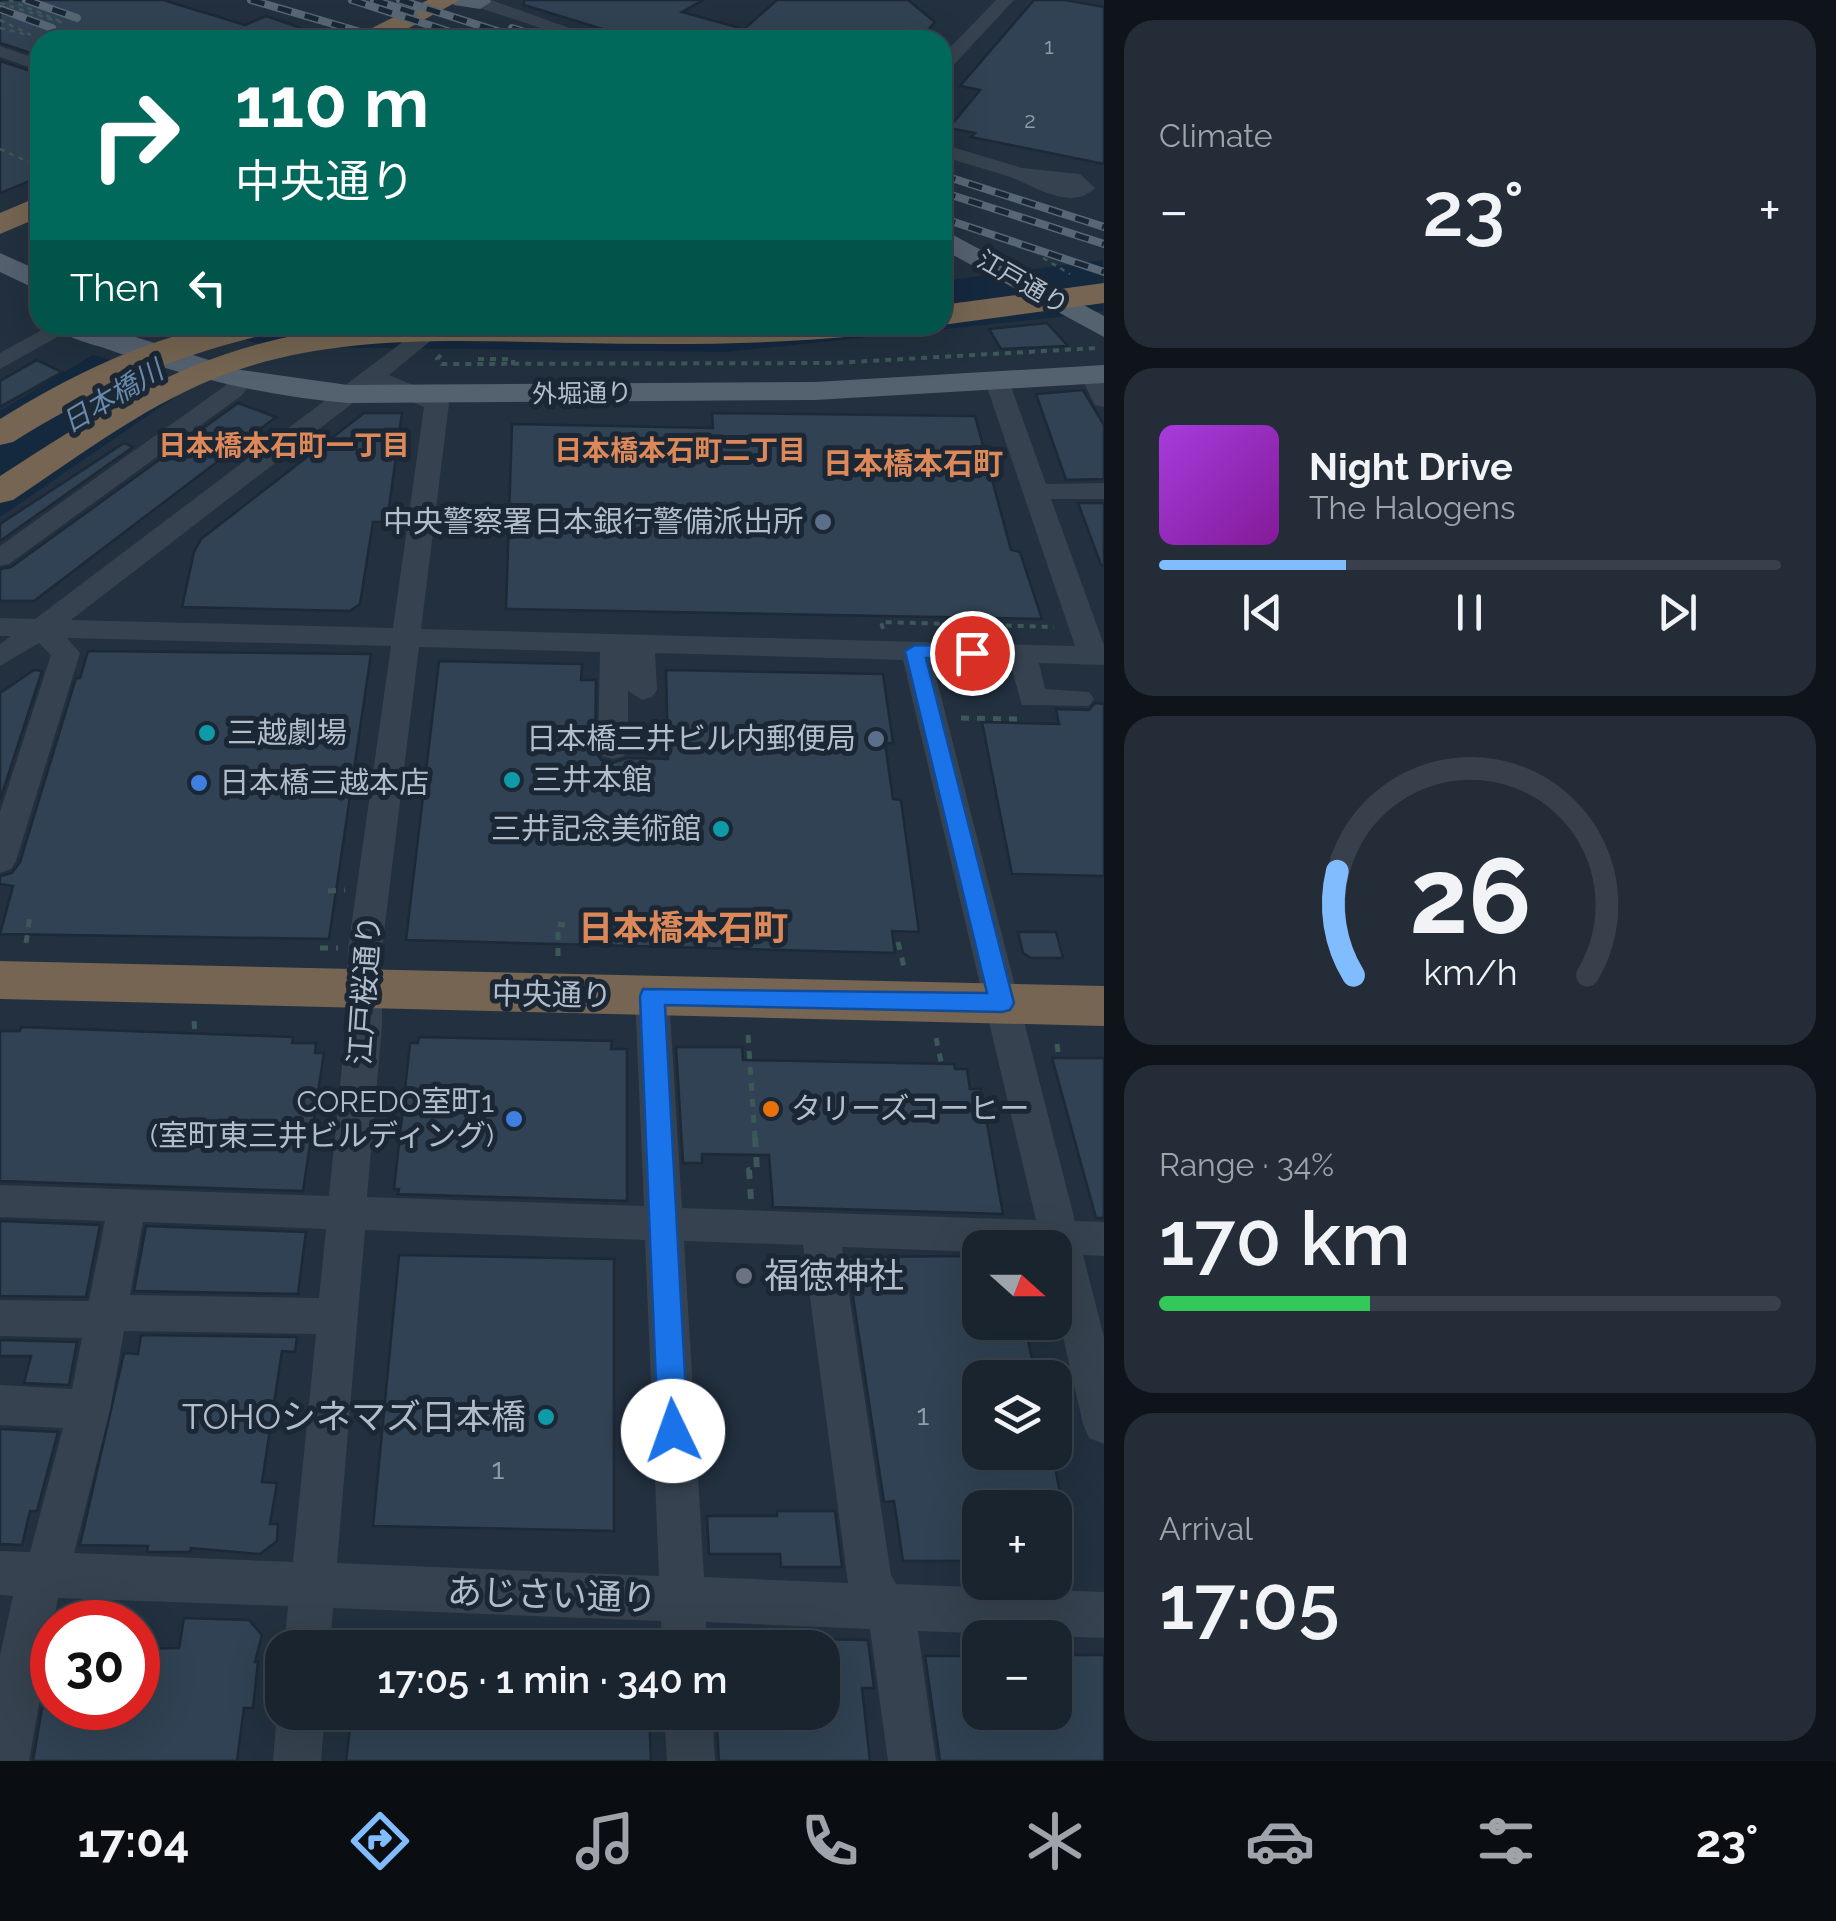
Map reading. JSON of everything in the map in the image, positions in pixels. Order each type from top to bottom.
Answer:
[{"type":"highway","points":[[394,30],[448,0]]},
{"type":"highway","points":[[425,30],[476,1]]},
{"type":"highway","points":[[0,225],[30,209]]},
{"type":"highway","points":[[0,245],[30,231]]},
{"type":"highway","points":[[952,301],[1104,281]]},
{"type":"highway","points":[[952,314],[1099,311]]},
{"type":"highway","points":[[0,434],[88,383],[148,356],[217,335]]},
{"type":"highway","points":[[0,492],[175,383],[233,360],[306,342],[373,335]]},
{"type":"highway","name":"中央通り","points":[[13,962],[364,992],[1104,1006]]},
{"type":"main road","name":"江戸通り","points":[[952,224],[1019,269]]},
{"type":"main road","name":"江戸通り","points":[[952,241],[1019,269],[1099,311]]},
{"type":"main road","points":[[0,261],[30,277]]},
{"type":"main road","points":[[0,291],[30,305]]},
{"type":"main road","name":"外堀通り","points":[[94,335],[241,380],[302,391],[360,385],[798,374],[1101,377]]},
{"type":"main road","name":"外堀通り","points":[[171,335],[296,372],[414,394],[816,391],[1101,377]]},
{"type":"street","points":[[952,38],[987,0]]},
{"type":"street","points":[[952,56],[1005,0]]},
{"type":"street","points":[[476,1],[564,30]]},
{"type":"street","points":[[0,51],[30,62]]},
{"type":"street","points":[[952,153],[1020,174]]},
{"type":"street","points":[[0,362],[50,335]]},
{"type":"street","points":[[0,657],[426,335]]},
{"type":"street","points":[[0,558],[233,391],[241,380]]},
{"type":"street","points":[[0,628],[1098,656],[997,381]]},
{"type":"street","name":"江戸桜通り","points":[[308,1630],[347,1213],[365,950],[437,404],[414,394]]},
{"type":"street","points":[[1036,492],[1104,491]]},
{"type":"street","points":[[0,861],[66,653],[41,628]]},
{"type":"street","points":[[627,643],[642,690]]},
{"type":"street","points":[[613,749],[627,643]]},
{"type":"street","points":[[915,651],[1055,1230]]},
{"type":"street","points":[[1024,654],[1032,698],[1079,699]]},
{"type":"street","points":[[652,996],[684,1630]]},
{"type":"street","points":[[0,1201],[962,1234]]},
{"type":"street","points":[[5,1761],[8,1705],[31,1608],[45,1574],[89,1410],[127,1205]]},
{"type":"street","points":[[820,1230],[869,1580],[895,1630],[912,1761]]},
{"type":"street","points":[[1072,1237],[1104,1238]]},
{"type":"street","points":[[1072,1297],[1104,1424]]},
{"type":"street","points":[[0,1318],[338,1316]]},
{"type":"street","points":[[0,1405],[89,1410]]},
{"type":"street","name":"あじさい通り","points":[[0,1573],[1104,1615]]},
{"type":"street","points":[[296,1761],[299,1730]]},
{"type":"street","points":[[689,1730],[690,1761]]},
{"type":"path","points":[[0,4],[62,22],[9,0]]},
{"type":"path","points":[[0,20],[30,35]]},
{"type":"path","points":[[0,28],[30,35]]},
{"type":"path","points":[[0,149],[30,162]]},
{"type":"path","points":[[439,356],[442,364],[834,363],[1097,348],[1104,343]]},
{"type":"path","points":[[478,359],[513,359],[513,365]]},
{"type":"path","points":[[883,632],[882,622],[1054,626]]},
{"type":"path","points":[[952,718],[1022,718]]},
{"type":"path","points":[[328,891],[346,890]]},
{"type":"path","points":[[13,962],[30,916]]},
{"type":"path","points":[[558,956],[558,924],[565,924]]},
{"type":"path","points":[[898,942],[904,967]]},
{"type":"path","points":[[320,948],[338,948]]},
{"type":"path","points":[[194,1021],[195,1034]]},
{"type":"path","points":[[748,1035],[757,1170],[749,1170],[752,1228]]},
{"type":"path","points":[[936,1038],[942,1066]]},
{"type":"path","points":[[1056,1044],[1059,1060]]},
{"type":"water","points":[[1103,260],[1103,311],[952,328],[952,280]]},
{"type":"water","name":"日本橋川","points":[[125,335],[887,335],[726,352],[302,347],[188,388],[0,517],[0,411]]},
{"type":"pier","points":[[121,335],[228,335],[295,354],[197,386],[90,354]]},
{"type":"building","points":[[0,0],[163,0],[245,25],[266,16],[307,30],[30,30],[30,53],[0,43]]},
{"type":"building","points":[[524,0],[703,0],[682,12],[744,29],[777,0],[908,0],[935,22],[928,30],[606,30],[524,5]]},
{"type":"building","points":[[1034,0],[1065,0],[1104,7],[1104,164],[971,137],[975,133],[952,129],[980,90],[960,86]]},
{"type":"building","points":[[0,61],[30,71],[30,181],[0,193]]},
{"type":"building","points":[[1047,323],[1068,346],[1001,349],[989,329]]},
{"type":"building","points":[[37,360],[62,372],[0,407],[0,381]]},
{"type":"building","points":[[1083,390],[1104,425],[1104,479],[1066,480],[1036,394]]},
{"type":"building","points":[[238,403],[276,417],[34,601],[0,601],[0,569],[11,567]]},
{"type":"building","points":[[364,413],[402,413],[387,522],[373,522],[360,604],[350,611],[182,607],[194,552],[201,539]]},
{"type":"building","points":[[712,413],[975,416],[1011,550],[1020,552],[1042,619],[506,609],[512,424],[713,428]]},
{"type":"building","points":[[124,443],[133,447],[0,541],[0,524]]},
{"type":"building","points":[[1078,503],[1104,503],[1104,565],[1101,565]]},
{"type":"building","points":[[88,651],[371,654],[329,939],[0,934],[13,886],[0,884],[0,876],[12,873],[20,862],[76,678],[80,678]]},
{"type":"building","points":[[439,661],[582,664],[581,680],[596,680],[595,751],[601,760],[612,763],[627,758],[668,759],[666,670],[883,674],[893,743],[885,743],[893,799],[901,800],[919,932],[892,931],[895,953],[406,940]]},
{"type":"building","points":[[34,670],[42,671],[0,800],[0,693]]},
{"type":"building","points":[[1095,703],[1104,704],[1104,876],[1012,874],[982,722],[1059,724],[1056,709],[1089,710]]},
{"type":"building","points":[[1018,932],[1056,932],[1063,958],[1031,958],[1023,953]]},
{"type":"building","points":[[21,1027],[293,1037],[292,1043],[316,1043],[315,1053],[324,1053],[303,1191],[0,1181],[0,1031],[20,1031]]},
{"type":"building","name":"COREDO室町1 (室町東三井ビルディング)","points":[[419,1037],[612,1041],[611,1049],[627,1049],[627,1201],[398,1194],[399,1189],[394,1189],[410,1043],[418,1043]]},
{"type":"building","points":[[676,1047],[742,1047],[743,1060],[954,1064],[955,1069],[967,1069],[970,1089],[981,1089],[1003,1214],[773,1207],[769,1155],[702,1154],[702,1163],[683,1163]]},
{"type":"building","points":[[1052,1058],[1104,1058],[1104,1218],[1096,1218]]},
{"type":"building","points":[[0,1221],[100,1225],[86,1297],[0,1296]]},
{"type":"building","points":[[146,1226],[306,1232],[298,1294],[134,1291]]},
{"type":"building","points":[[399,1255],[614,1259],[614,1531],[373,1526]]},
{"type":"building","points":[[962,1256],[962,1340],[1028,1340],[1032,1360],[962,1360],[962,1470],[1056,1470],[1059,1490],[962,1490],[962,1561],[903,1561],[894,1501],[884,1502],[847,1257]]},
{"type":"building","points":[[141,1335],[297,1337],[295,1352],[282,1351],[262,1482],[277,1483],[270,1524],[278,1524],[277,1541],[260,1554],[191,1548],[190,1552],[147,1552],[148,1546],[80,1545],[124,1353],[138,1354]]},
{"type":"building","points":[[0,1340],[77,1342],[69,1385],[24,1383],[31,1356],[0,1356]]},
{"type":"building","points":[[0,1429],[58,1432],[37,1511],[30,1511],[22,1545],[0,1544]]},
{"type":"building","points":[[777,1511],[835,1511],[842,1567],[781,1567],[780,1554],[709,1554],[707,1516],[777,1516]]},
{"type":"building","points":[[184,1618],[249,1620],[262,1635],[255,1662],[253,1708],[244,1708],[237,1761],[33,1761],[38,1730],[160,1730],[160,1648],[179,1648]]},
{"type":"building","points":[[840,1639],[868,1640],[874,1688],[862,1688],[870,1761],[719,1761],[717,1730],[840,1730]]},
{"type":"building","points":[[1072,1655],[1104,1655],[1104,1761],[940,1761],[925,1656],[962,1656],[962,1730],[1072,1730]]},
{"type":"building","points":[[350,1730],[650,1730],[651,1761],[346,1761]]},
{"type":"railway","points":[[26,0],[77,18]]},
{"type":"railway","points":[[251,0],[354,30]]},
{"type":"railway","points":[[352,0],[444,30]]},
{"type":"railway","points":[[374,0],[414,13]]},
{"type":"railway","points":[[400,0],[494,30]]},
{"type":"railway","points":[[0,9],[52,28]]},
{"type":"railway","points":[[512,28],[518,30]]},
{"type":"railway","points":[[952,178],[1104,227]]},
{"type":"railway","points":[[952,195],[1104,244]]},
{"type":"railway","points":[[952,221],[1104,272]]},
{"type":"place","name":"中央警察署日本銀行警備派出所","points":[[823,522]]},
{"type":"place","name":"三越劇場","points":[[207,733]]},
{"type":"place","name":"日本橋三井ビル内郵便局","points":[[876,739]]},
{"type":"place","name":"三井本館","points":[[512,780]]},
{"type":"place","name":"日本橋三越本店","points":[[199,783]]},
{"type":"place","name":"三井記念美術館","points":[[721,829]]},
{"type":"place","name":"タリーズコーヒー","points":[[771,1109]]},
{"type":"place","name":"COREDO室町1 (室町東三井ビルディング)","points":[[514,1119]]},
{"type":"place","name":"福徳神社","points":[[744,1276]]},
{"type":"place","name":"TOHOシネマズ日本橋","points":[[546,1417]]},
{"type":"district","name":"日本橋本石町一丁目","points":[[284,445]]},
{"type":"district","name":"日本橋本石町二丁目","points":[[680,450]]},
{"type":"district","name":"日本橋本石町","points":[[913,464]]},
{"type":"district","name":"日本橋本石町","points":[[683,928]]},
{"type":"route","points":[[673,1431],[652,996],[1002,1003],[915,651],[972,653]]}]
